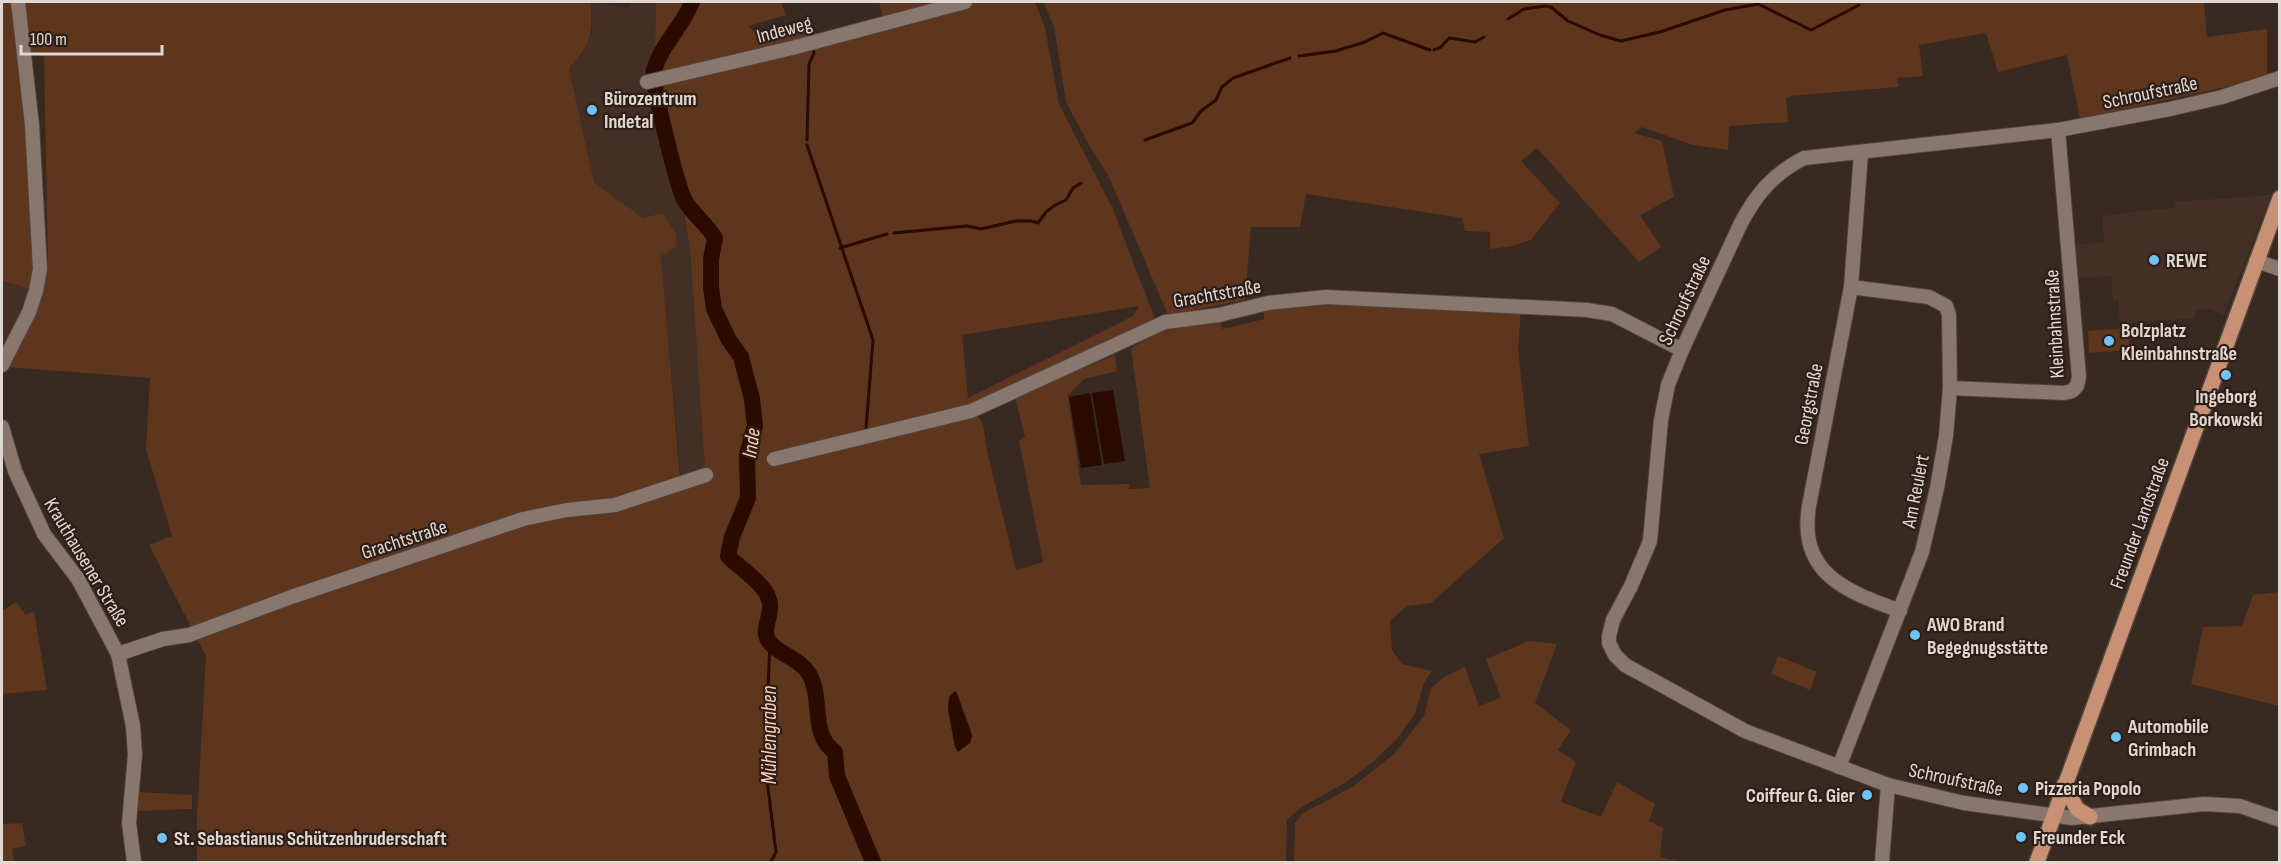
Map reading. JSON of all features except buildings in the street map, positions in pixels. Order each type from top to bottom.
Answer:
[{"type":"main road","name":"Freunder Landstraße","points":[[2037,862],[2280,198]]},
{"type":"main road","points":[[2064,784],[2077,809],[2090,817]]},
{"type":"street","points":[[2,365],[5,354],[29,312],[40,269],[32,125],[18,2]]},
{"type":"street","name":"Indeweg","points":[[647,82],[792,48],[965,2]]},
{"type":"street","name":"Schroufstraße","points":[[2280,78],[2222,97],[2058,130],[1804,158],[1786,167],[1761,189],[1740,225],[1668,385],[1661,420],[1650,541],[1631,586],[1613,620],[1609,643],[1615,655],[1625,664],[1745,731],[1888,785],[1964,803],[2072,818],[2204,804],[2240,806],[2280,820]]},
{"type":"street","name":"Kleinbahnstraße","points":[[1950,388],[2064,393],[2078,386],[2076,326],[2058,130]]},
{"type":"street","name":"Georgstraße","points":[[1862,153],[1851,287],[1806,531],[1817,563],[1831,579],[1866,599],[1900,611]]},
{"type":"street","points":[[2256,261],[2280,269]]},
{"type":"street","name":"Am Reulert","points":[[1839,767],[1922,552],[1946,436],[1950,388],[1949,315],[1946,306],[1929,297],[1851,287]]},
{"type":"street","name":"Grachtstraße","points":[[774,459],[971,411],[1165,322],[1219,315],[1290,300],[1326,297],[1587,310],[1612,314],[1682,350]]},
{"type":"street","name":"Krauthausener Straße","points":[[2,427],[15,471],[40,525],[78,579],[118,654],[133,726],[135,755],[129,813],[134,862]]},
{"type":"street","name":"Grachtstraße","points":[[118,654],[163,639],[189,635],[280,601],[523,519],[567,510],[615,505],[706,475]]},
{"type":"street","name":"Schroufstraße","points":[[1882,862],[1888,785]]},
{"type":"shaded area","points":[[2,2],[591,2],[591,30],[587,45],[569,68],[594,182],[643,218],[663,213],[676,234],[677,246],[661,256],[680,479],[705,470],[690,248],[683,206],[675,194],[646,78],[655,46],[656,2],[781,2],[786,15],[749,26],[760,38],[805,24],[810,40],[851,34],[972,2],[1035,2],[1045,28],[1059,104],[1113,209],[1156,322],[972,406],[983,424],[987,451],[1016,570],[1043,562],[1019,441],[1025,437],[1015,397],[1115,355],[1117,371],[1084,379],[1068,396],[1081,485],[1130,484],[1128,489],[1150,488],[1131,348],[1167,328],[1219,317],[1222,329],[1264,319],[1263,307],[1326,299],[1521,309],[1518,350],[1529,446],[1479,454],[1504,538],[1431,603],[1407,606],[1390,621],[1392,650],[1402,664],[1432,671],[1424,683],[1415,713],[1398,738],[1373,762],[1345,783],[1300,808],[1287,820],[1286,862],[197,862],[197,817],[206,656],[149,545],[172,536],[146,449],[150,378],[7,367],[43,297],[48,265],[44,57],[19,46],[34,268],[31,289],[2,281]],"holes":[[[1139,306],[1133,316],[968,398],[962,335]],[[955,691],[970,727],[972,736],[953,737],[948,704]]]},
{"type":"shaded area","points":[[591,2],[628,9],[633,2],[656,2],[655,46],[646,78],[675,194],[683,206],[690,248],[705,470],[681,480],[661,255],[677,246],[594,182],[569,68],[583,53],[592,33]]},
{"type":"shaded area","points":[[879,2],[949,2],[883,17]]},
{"type":"shaded area","points":[[1043,2],[2204,2],[2207,37],[2267,29],[2267,75],[2230,86],[2080,119],[2067,55],[1998,72],[1986,33],[1919,45],[1923,76],[1897,78],[1899,87],[1790,96],[1786,98],[1788,122],[1729,126],[1728,150],[1693,145],[1642,127],[1634,133],[1662,141],[1674,197],[1640,215],[1661,247],[1639,262],[1537,148],[1521,161],[1560,203],[1531,240],[1490,249],[1490,232],[1465,231],[1462,218],[1306,194],[1300,227],[1251,227],[1245,300],[1168,315],[1109,177],[1066,102],[1054,26]]},
{"type":"shaded area","points":[[2271,195],[2224,315],[2210,309],[2195,310],[2195,318],[2120,324],[2118,300],[2113,300],[2111,276],[2075,278],[2073,245],[2104,242],[2102,216],[2175,208],[2174,202]]},
{"type":"shaded area","points":[[2,281],[31,289],[2,351]]},
{"type":"shaded area","name":"Bolzplatz Kleinbahnstraße","points":[[2129,328],[2129,350],[2089,353],[2088,331]]},
{"type":"shaded area","points":[[1113,390],[1125,461],[1104,464],[1092,393]]},
{"type":"shaded area","points":[[1090,393],[1102,465],[1081,468],[1069,397]]},
{"type":"shaded area","points":[[2279,592],[2279,706],[2191,684],[2203,627],[2242,626],[2253,595]]},
{"type":"shaded area","points":[[16,602],[26,615],[34,611],[47,690],[2,694],[2,611]]},
{"type":"shaded area","points":[[1529,641],[1557,644],[1535,703],[1571,730],[1558,750],[1576,762],[1561,802],[1601,817],[1617,782],[1655,804],[1649,821],[1663,828],[1660,857],[1684,862],[1294,862],[1295,823],[1303,813],[1352,787],[1394,754],[1424,716],[1431,688],[1444,677],[1465,667],[1479,706],[1501,698],[1486,659]]},
{"type":"shaded area","points":[[1778,656],[1817,672],[1810,690],[1771,674]]},
{"type":"shaded area","points":[[955,691],[972,736],[970,743],[958,752],[948,709],[949,697]]},
{"type":"shaded area","points":[[138,792],[192,795],[192,809],[135,811]]},
{"type":"shaded area","points":[[2,802],[3,824],[22,823],[26,846],[12,849],[14,862],[2,862]]},
{"type":"waterway","name":"Inde","points":[[692,2],[657,61],[654,79],[665,134],[684,199],[715,238],[711,259],[714,309],[729,340],[741,357],[752,399],[755,426],[747,455],[748,498],[732,537],[728,556],[755,579],[766,593],[770,608],[766,628],[768,640],[803,667],[812,680],[823,737],[835,752],[837,776],[873,862]]},
{"type":"waterway","points":[[1508,19],[1524,9],[1551,7],[1568,21],[1600,35],[1621,41],[1660,32],[1725,10],[1758,4],[1811,30],[1859,5]]},
{"type":"waterway","points":[[1299,56],[1336,51],[1365,42],[1383,33],[1430,50]]},
{"type":"waterway","points":[[1434,50],[1441,47],[1449,38],[1475,42],[1484,37]]},
{"type":"waterway","points":[[807,140],[809,64],[814,53],[813,47]]},
{"type":"waterway","points":[[1145,140],[1192,123],[1201,111],[1216,100],[1222,87],[1233,78],[1290,58]]},
{"type":"waterway","points":[[807,145],[873,340],[866,429]]},
{"type":"waterway","points":[[894,233],[967,226],[981,229],[1016,221],[1038,223],[1046,212],[1066,200],[1073,188],[1081,183]]},
{"type":"waterway","points":[[840,248],[887,234]]},
{"type":"waterway","name":"Mühlengraben","points":[[770,642],[765,764],[776,852],[771,862]]},
{"type":"place","name":"Bürozentrum Indetal","points":[[592,110]]},
{"type":"place","name":"REWE","points":[[2154,260]]},
{"type":"place","name":"Bolzplatz Kleinbahnstraße","points":[[2109,341]]},
{"type":"place","name":"Ingeborg Borkowski","points":[[2226,375]]},
{"type":"place","name":"AWO Brand Begegnugsstätte","points":[[1915,635]]},
{"type":"place","name":"Automobile Grimbach","points":[[2116,737]]},
{"type":"place","name":"Pizzeria Popolo","points":[[2023,788]]},
{"type":"place","name":"Coiffeur G. Gier","points":[[1867,795]]},
{"type":"place","name":"Freunder Eck","points":[[2021,837]]},
{"type":"place","name":"St. Sebastianus Schützenbruderschaft","points":[[162,838]]}]
